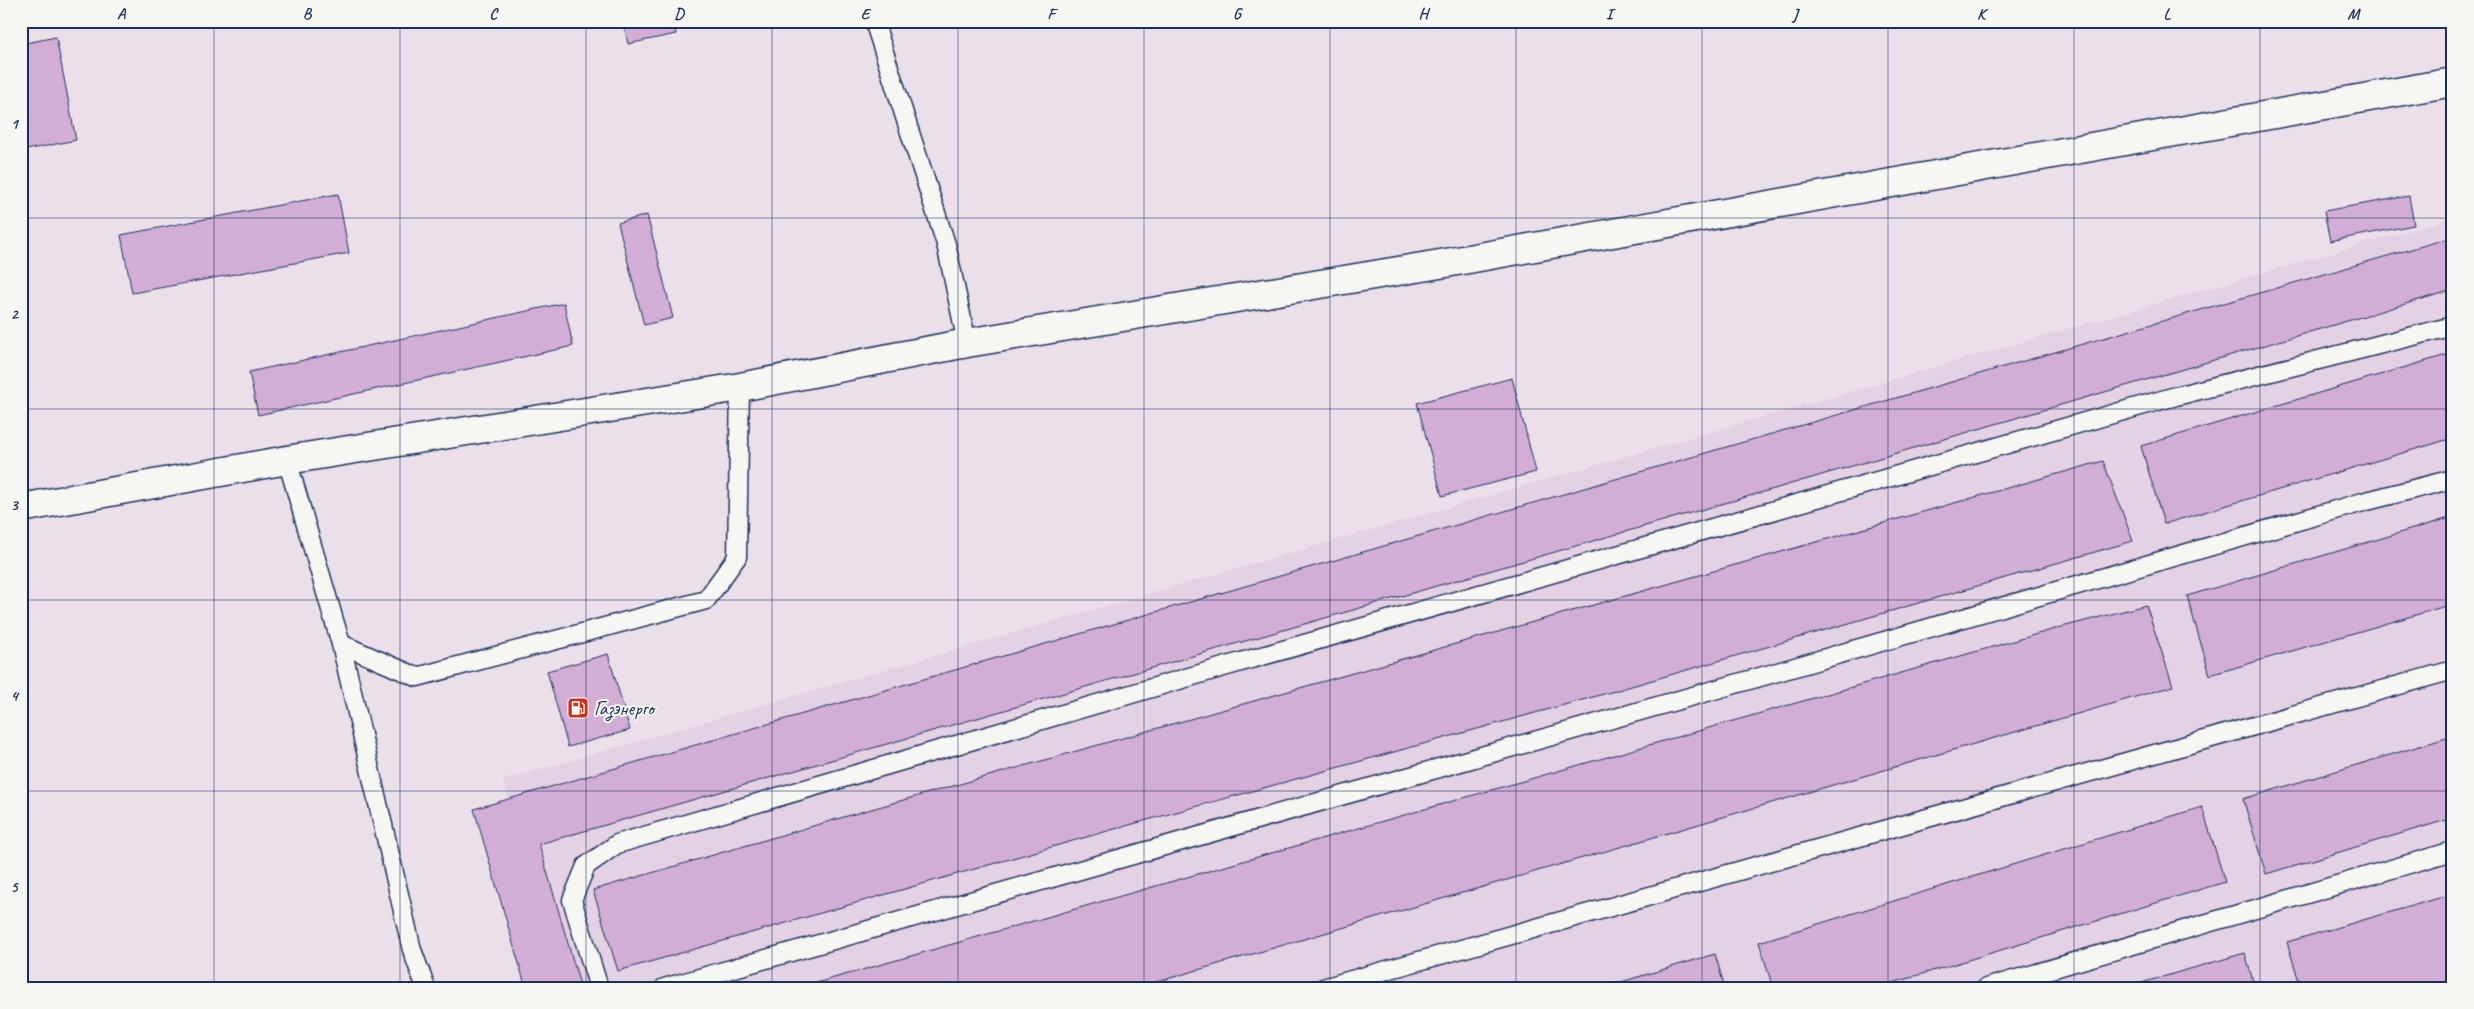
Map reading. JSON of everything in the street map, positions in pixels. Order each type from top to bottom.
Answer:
[{"type":"main road","points":[[21,508],[287,460],[740,386],[967,343],[1446,263],[2453,82]]},
{"type":"lane","points":[[874,21],[946,244],[967,343]]},
{"type":"lane","points":[[599,988],[572,900],[586,866],[617,844],[1227,666],[2176,396],[2453,326]]},
{"type":"lane","points":[[341,644],[417,677],[706,600],[737,557],[740,386]]},
{"type":"lane","points":[[287,460],[341,644],[412,950],[426,988]]},
{"type":"lane","points":[[664,988],[1790,668],[2363,502],[2453,479]]},
{"type":"lane","points":[[1324,988],[2453,670]]},
{"type":"lane","points":[[1986,988],[2453,851]]},
{"type":"shaded area","points":[[2453,218],[2453,988],[566,988],[503,780]]},
{"type":"building","points":[[623,21],[674,21],[676,34],[628,44]]},
{"type":"building","points":[[56,37],[76,140],[21,151],[21,44]]},
{"type":"building","points":[[338,194],[349,253],[132,293],[121,235]]},
{"type":"building","points":[[2409,196],[2414,225],[2330,241],[2324,211]]},
{"type":"building","points":[[647,215],[673,318],[644,325],[618,223]]},
{"type":"building","points":[[2453,237],[2453,290],[1767,491],[539,844],[581,988],[526,988],[474,809]]},
{"type":"building","points":[[564,303],[573,346],[258,415],[249,372]]},
{"type":"building","points":[[2453,353],[2453,438],[2164,524],[2141,446]]},
{"type":"building","points":[[1512,378],[1536,472],[1442,496],[1417,403]]},
{"type":"building","points":[[2103,461],[2133,541],[1604,694],[1104,832],[618,971],[593,890],[861,812]]},
{"type":"building","points":[[2453,517],[2453,604],[2210,675],[2187,596]]},
{"type":"building","points":[[2146,605],[2173,686],[1136,988],[799,988],[2062,627]]},
{"type":"building","points":[[608,654],[630,730],[568,747],[547,671]]},
{"type":"building","points":[[2453,736],[2453,818],[2266,874],[2243,799]]},
{"type":"building","points":[[2202,807],[2225,882],[1876,988],[1773,988],[1759,942]]},
{"type":"building","points":[[2453,894],[2453,980],[2426,988],[2301,988],[2287,942]]},
{"type":"building","points":[[2245,953],[2255,988],[2124,988]]},
{"type":"building","points":[[1715,954],[1725,988],[1601,988]]},
{"type":"place","name":"Газэнерго","points":[[578,708]]}]
